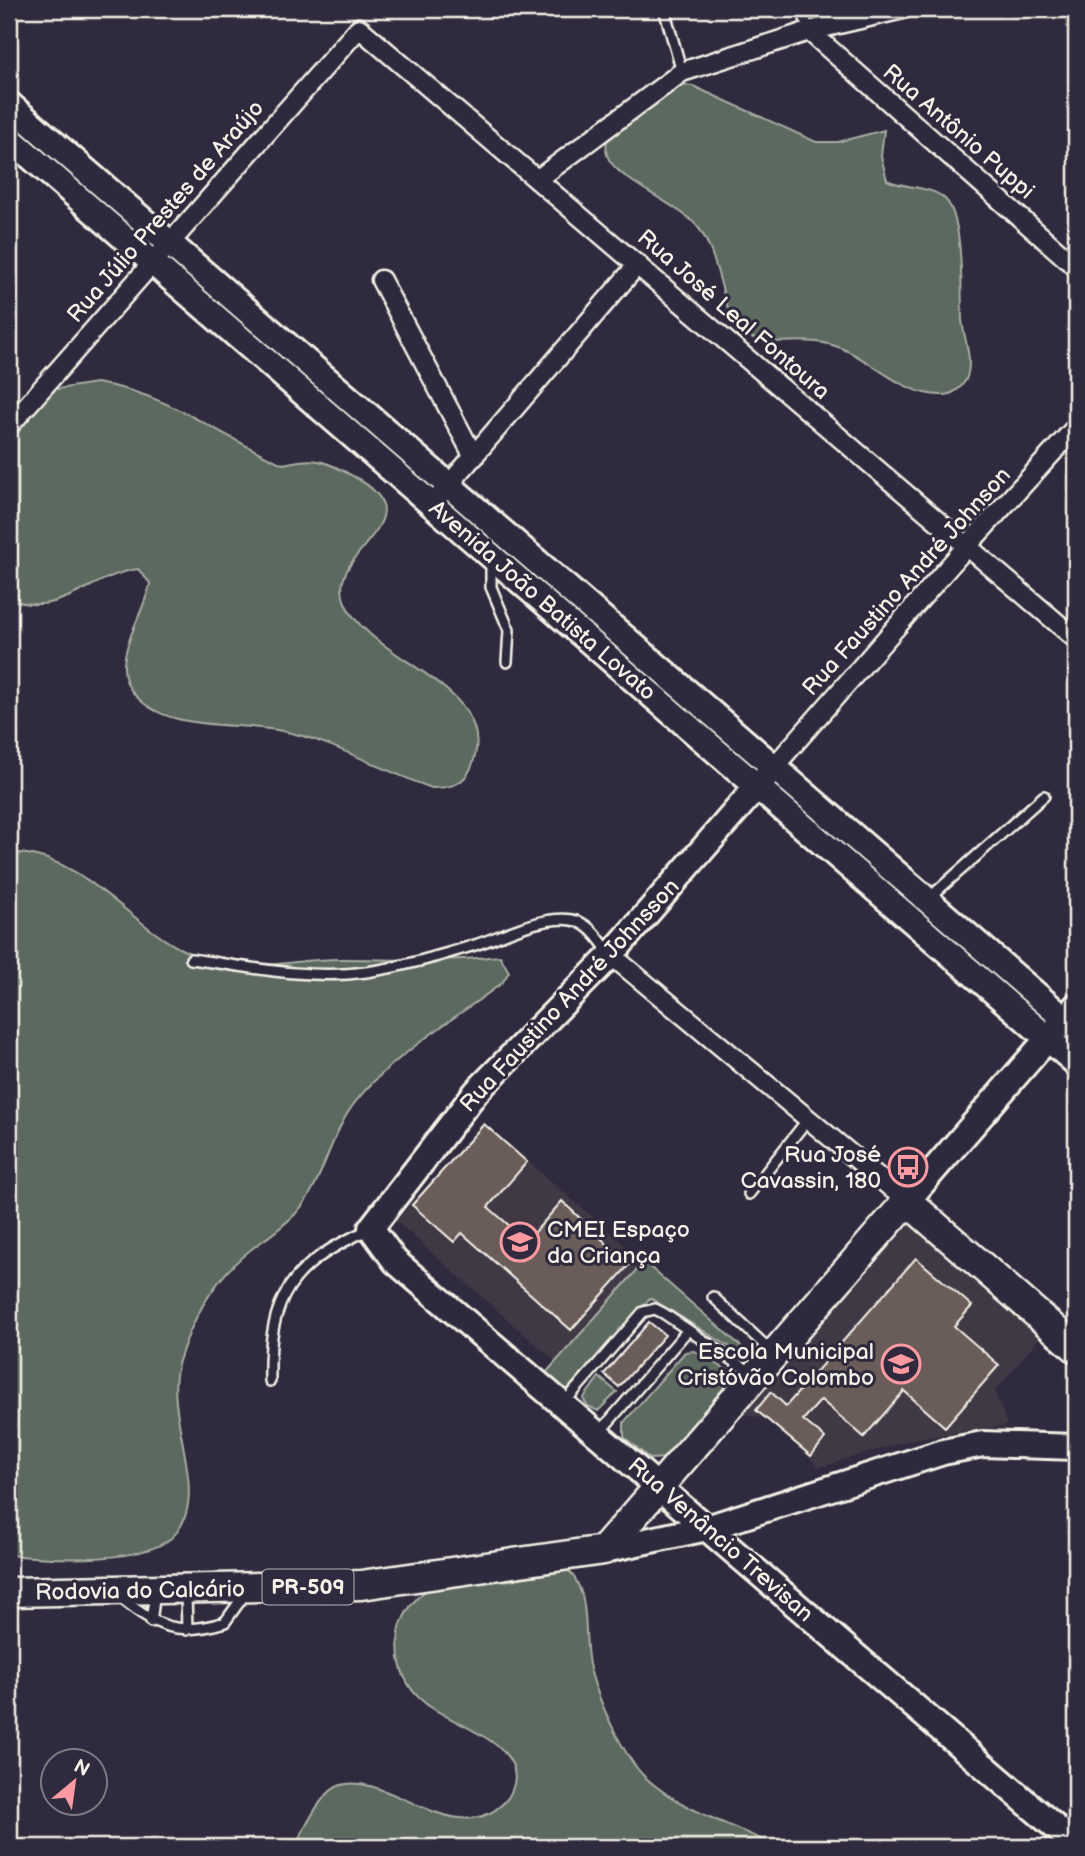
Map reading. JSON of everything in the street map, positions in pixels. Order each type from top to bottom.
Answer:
[{"type":"main road","points":[[604,1550],[907,1201],[1076,1348]]},
{"type":"main road","name":"Rodovia do Calcário","points":[[9,1592],[361,1585],[604,1550]]},
{"type":"street","points":[[538,179],[682,72],[809,31],[903,9]]},
{"type":"street","name":"Rua José Leal Fontoura","points":[[359,28],[1076,639]]},
{"type":"street","name":"Rua Júlio Prestes de Araújo","points":[[9,425],[359,28]]},
{"type":"street","name":"Rua Antônio Puppi","points":[[809,31],[1076,267]]},
{"type":"street","name":"Avenida João Batista Lovato","points":[[9,104],[160,253]]},
{"type":"street","name":"Avenida João Batista Lovato","points":[[9,138],[160,253],[440,495],[774,768],[1006,968],[1072,1018]]},
{"type":"street","points":[[440,495],[638,264]]},
{"type":"street","points":[[382,280],[474,457]]},
{"type":"street","name":"Rua Faustino André Johnson","points":[[774,768],[967,546],[1076,427]]},
{"type":"street","name":"Avenida João Batista Lovato","points":[[440,495],[491,556],[1076,1063]]},
{"type":"street","name":"Rua Faustino André Johnsson","points":[[371,1228],[476,1092],[611,955],[774,768]]},
{"type":"street","points":[[611,955],[907,1201],[1048,1039],[1072,1018]]},
{"type":"street","points":[[989,988],[1006,968]]},
{"type":"street","name":"Rua Venâncio Trevisan","points":[[371,1228],[395,1261],[1076,1845]]},
{"type":"street","name":"PR-509","points":[[604,1550],[707,1528],[943,1452],[983,1444],[1076,1447]]},
{"type":"lane","points":[[664,9],[682,72]]},
{"type":"lane","points":[[802,9],[809,31]]},
{"type":"lane","points":[[491,556],[491,587],[509,630],[507,662]]},
{"type":"lane","points":[[909,920],[926,901],[1044,796]]},
{"type":"lane","points":[[191,959],[293,974],[365,972],[435,957],[562,920],[574,920],[591,929],[611,955]]},
{"type":"lane","points":[[749,1194],[808,1119]]},
{"type":"lane","points":[[270,1381],[269,1340],[275,1311],[292,1283],[330,1247],[371,1228]]},
{"type":"lane","points":[[713,1297],[775,1354]]},
{"type":"lane","points":[[564,1404],[643,1312],[655,1309],[756,1376]]},
{"type":"lane","points":[[598,1434],[688,1330]]},
{"type":"lane","points":[[113,1592],[150,1622],[187,1630],[225,1622],[248,1588]]},
{"type":"lane","points":[[186,1590],[187,1630]]},
{"type":"lane","points":[[150,1622],[156,1591]]},
{"type":"shaded area","name":"CMEI Espaço da Criança","points":[[483,1122],[644,1262],[556,1362],[396,1221]]},
{"type":"shaded area","name":"Escola Municipal Cristóvão Colombo","points":[[908,1223],[1041,1336],[995,1391],[1007,1425],[914,1439],[820,1467],[764,1418],[738,1414]]},
{"type":"green space","points":[[672,83],[693,86],[816,142],[838,142],[884,130],[881,156],[887,180],[940,195],[952,210],[956,223],[962,320],[969,363],[966,380],[961,387],[947,395],[927,394],[898,382],[857,356],[828,344],[806,341],[772,342],[741,332],[730,314],[711,253],[697,226],[688,217],[621,173],[607,155],[608,134]]},
{"type":"green space","points":[[96,383],[122,388],[170,405],[283,464],[304,460],[326,463],[353,476],[376,492],[384,507],[381,522],[349,567],[342,584],[345,603],[359,624],[453,696],[470,716],[477,740],[471,768],[460,782],[432,788],[301,736],[264,728],[180,720],[161,714],[145,704],[131,690],[125,678],[124,665],[130,637],[150,583],[138,569],[120,573],[75,594],[44,604],[28,604],[9,599],[9,405],[51,390]]},
{"type":"green space","points":[[20,853],[44,858],[65,867],[86,879],[163,938],[204,959],[224,964],[243,966],[340,959],[440,960],[500,956],[509,972],[502,983],[401,1057],[365,1090],[343,1120],[307,1200],[281,1227],[236,1262],[215,1287],[184,1345],[175,1382],[176,1404],[188,1473],[186,1514],[177,1532],[164,1543],[146,1551],[123,1555],[48,1558],[9,1555],[9,889],[11,862]]},
{"type":"green space","points":[[644,1262],[758,1361],[756,1363],[650,1298],[565,1392],[545,1374]]},
{"type":"green space","points":[[695,1351],[727,1370],[728,1383],[665,1458],[650,1459],[624,1437],[624,1422],[685,1352]]},
{"type":"green space","points":[[599,1377],[617,1392],[598,1411],[588,1406],[583,1399]]},
{"type":"green space","points":[[562,1564],[579,1586],[583,1599],[590,1669],[599,1696],[612,1727],[637,1769],[660,1790],[692,1809],[778,1847],[294,1847],[326,1795],[341,1785],[360,1784],[380,1789],[447,1816],[469,1818],[489,1814],[508,1798],[515,1780],[512,1764],[503,1751],[489,1740],[438,1712],[415,1694],[400,1665],[399,1631],[414,1602],[433,1587],[474,1579],[512,1580],[536,1569]]},
{"type":"building","points":[[484,1124],[527,1162],[488,1207],[527,1241],[562,1201],[629,1265],[571,1330],[462,1233],[454,1242],[412,1205]]},
{"type":"building","points":[[916,1258],[972,1306],[954,1326],[999,1365],[945,1427],[904,1391],[864,1437],[821,1400],[803,1420],[825,1438],[811,1456],[756,1410],[771,1392],[786,1406]]},
{"type":"building","points":[[649,1322],[665,1335],[619,1387],[604,1374]]},
{"type":"place","name":"Rua José Cavassin, 180","points":[[908,1167]]},
{"type":"place","name":"CMEI Espaço da Criança","points":[[520,1242]]},
{"type":"place","name":"Escola Municipal Cristóvão Colombo","points":[[901,1364]]}]
